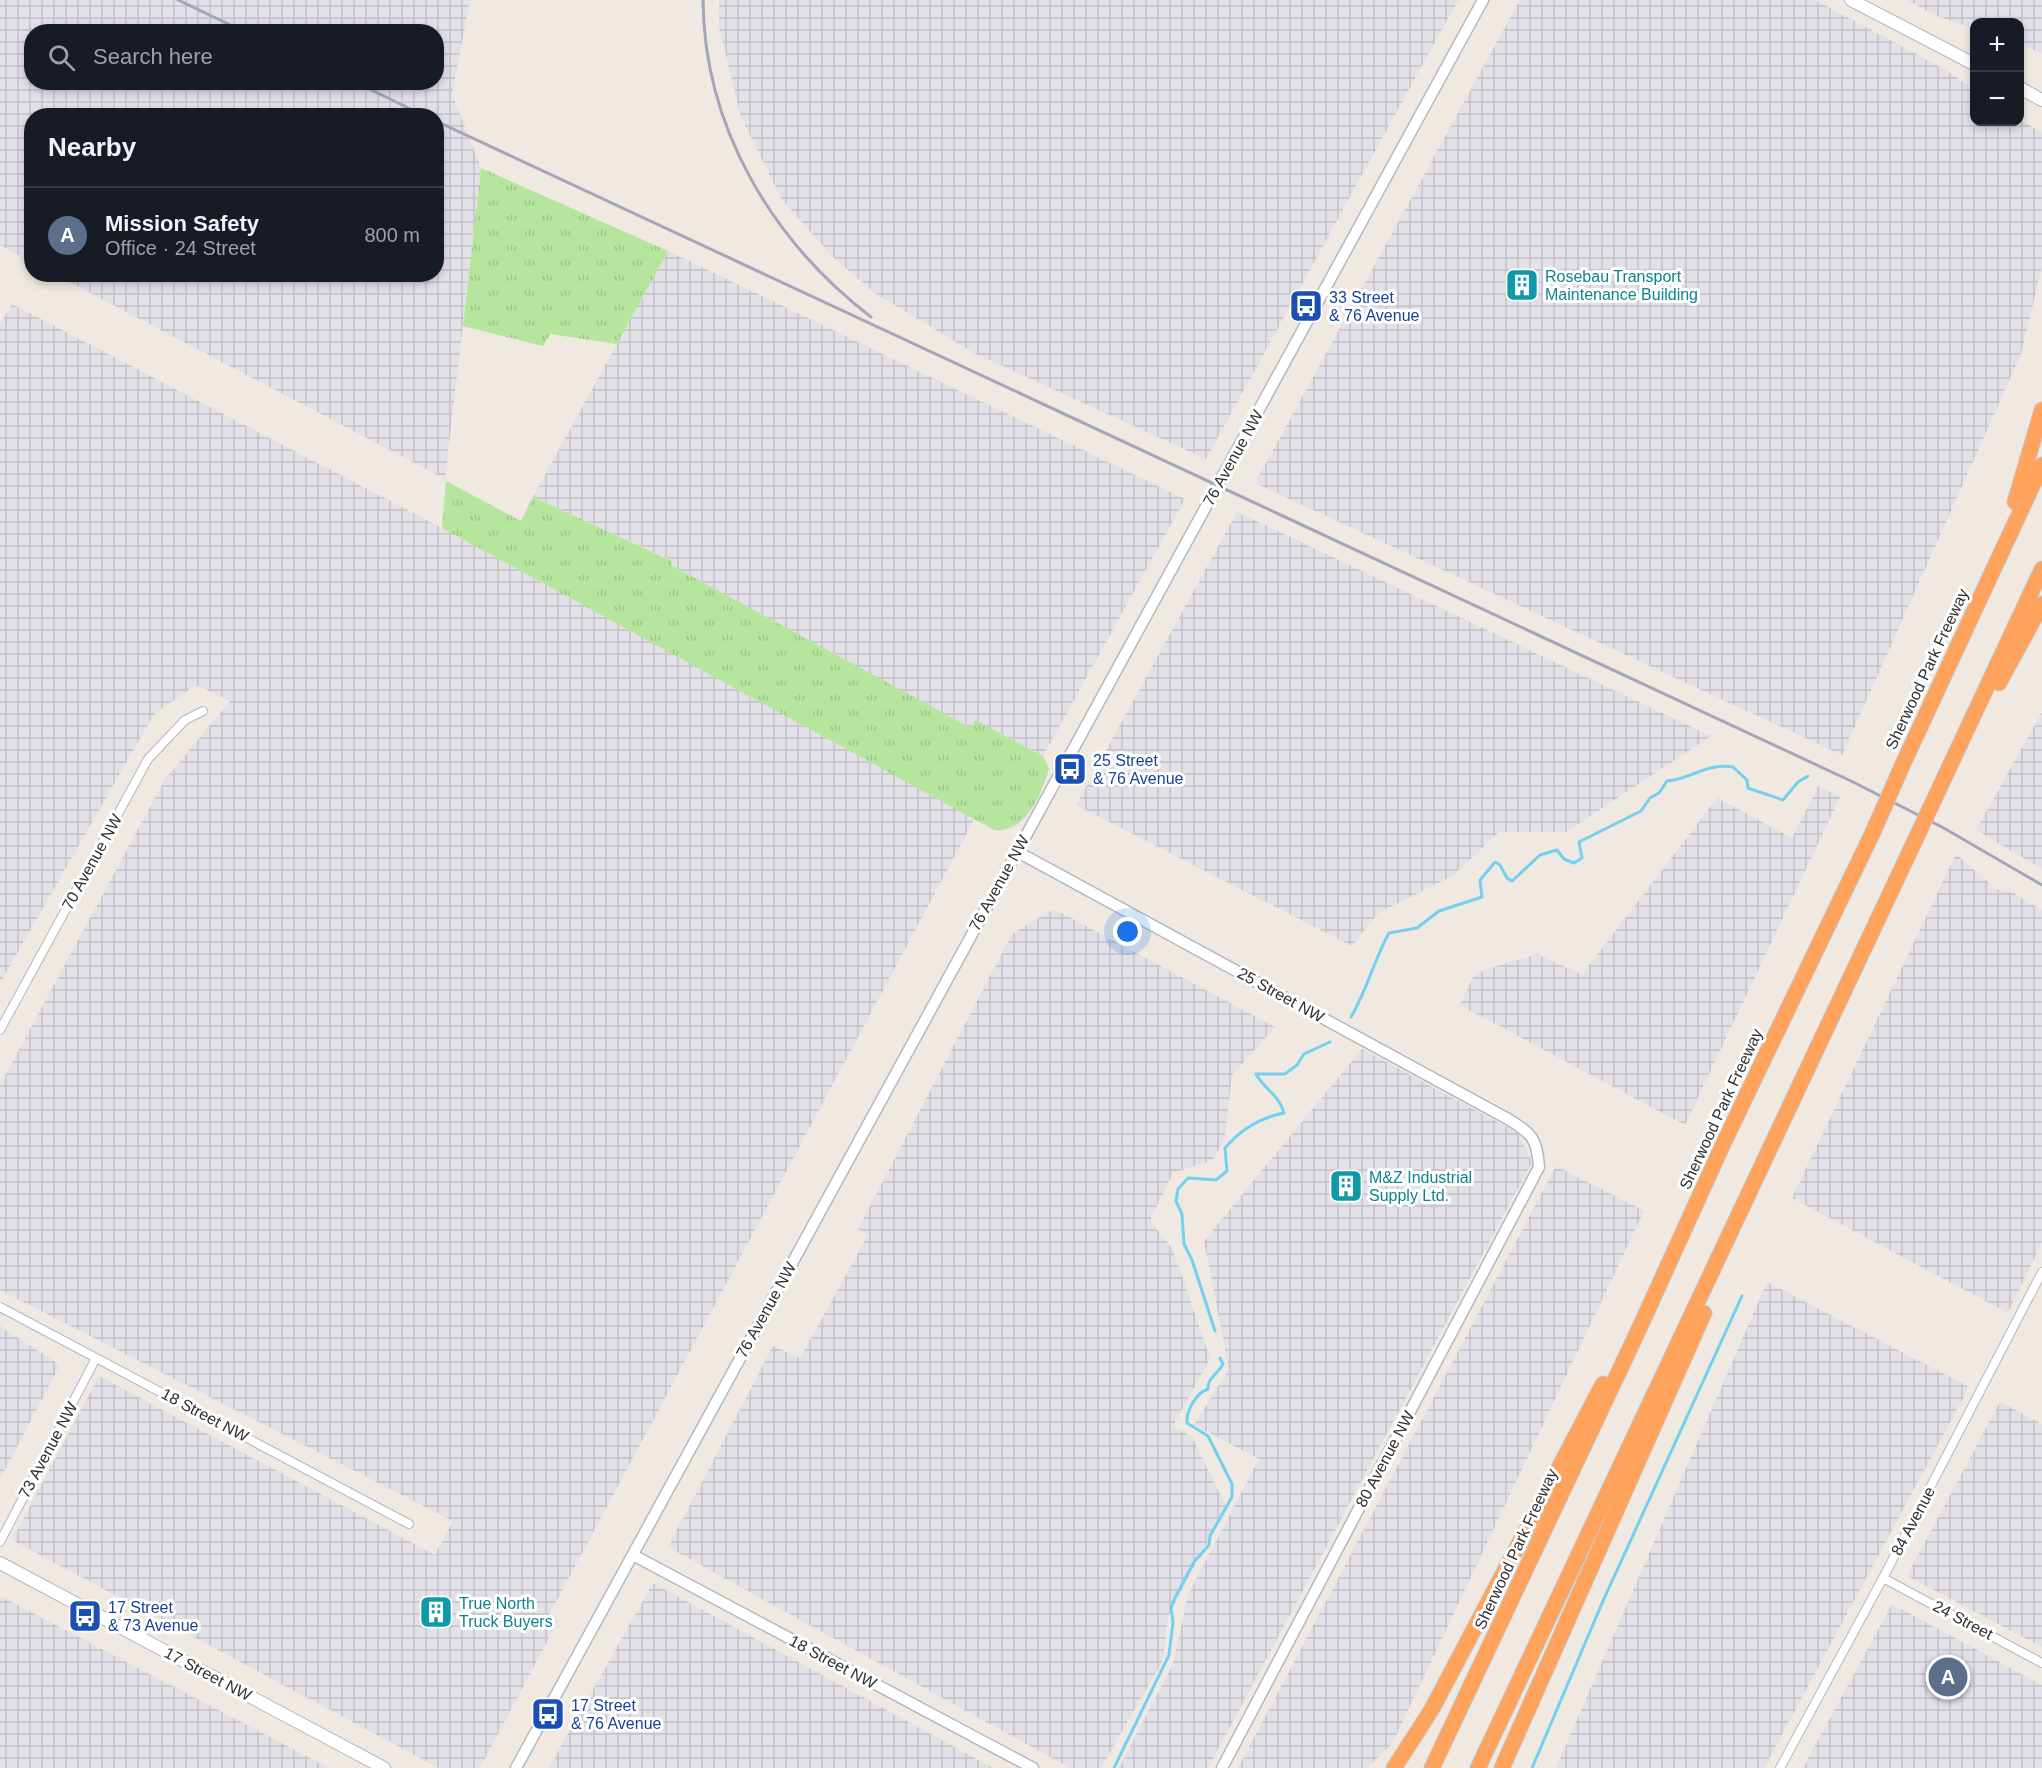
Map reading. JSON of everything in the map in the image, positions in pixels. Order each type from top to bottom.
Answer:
[{"type":"highway","points":[[1992,570],[2027,466],[2042,410]]},
{"type":"highway","name":"Sherwood Park Freeway","points":[[1432,1768],[1639,1329],[1724,1142],[1873,832],[2042,465]]},
{"type":"highway","points":[[1478,1768],[2042,568]]},
{"type":"highway","points":[[1955,755],[1998,685],[2042,604]]},
{"type":"highway","points":[[1502,1768],[1738,1236],[1765,1161]]},
{"type":"highway","points":[[1394,1768],[1432,1709],[1610,1371],[1639,1329]]},
{"type":"main road","points":[[1851,0],[1970,62]]},
{"type":"main road","points":[[2024,91],[2042,100]]},
{"type":"main road","name":"17 Street NW","points":[[0,1563],[384,1768]]},
{"type":"street","name":"76 Avenue NW","points":[[516,1768],[1483,0]]},
{"type":"street","name":"70 Avenue NW","points":[[0,1030],[148,759],[185,720],[203,711]]},
{"type":"street","name":"25 Street NW","points":[[1016,851],[1508,1119],[1530,1132],[1538,1148]]},
{"type":"street","name":"80 Avenue NW","points":[[1222,1768],[1539,1167],[1538,1148]]},
{"type":"street","name":"84 Avenue","points":[[1780,1768],[1883,1578],[2042,1272]]},
{"type":"street","name":"18 Street NW","points":[[0,1308],[409,1524]]},
{"type":"street","name":"73 Avenue NW","points":[[0,1542],[96,1358]]},
{"type":"street","name":"18 Street NW","points":[[633,1555],[1033,1768]]},
{"type":"street","name":"24 Street","points":[[1883,1578],[2042,1663]]},
{"type":"shaded area","points":[[0,0],[470,0],[452,94],[481,168],[445,479],[69,282],[444,282],[444,108],[24,108],[24,258],[0,245]]},
{"type":"shaded area","points":[[719,0],[1458,0],[1206,459],[974,353],[875,293],[834,258],[782,200],[741,117],[719,27]]},
{"type":"shaded area","points":[[1520,0],[1815,0],[1944,69],[1970,86],[1970,126],[2024,126],[2024,122],[2042,133],[2042,267],[2021,354],[1842,755],[1255,483]]},
{"type":"shaded area","points":[[1907,0],[2042,0],[2042,53],[2024,46],[2024,18],[1970,18],[1970,28],[1937,16]]},
{"type":"shaded area","points":[[668,251],[1185,499],[1043,756],[975,720],[971,729],[671,565],[671,560],[533,497]]},
{"type":"shaded area","points":[[12,304],[442,528],[975,818],[549,1615],[558,1621],[480,1768],[439,1768],[12,1540],[99,1376],[435,1555],[453,1521],[0,1290],[0,1085],[164,781],[230,701],[196,685],[154,714],[0,983],[0,324]]},
{"type":"shaded area","points":[[1237,512],[1711,736],[1566,832],[1499,832],[1452,876],[1378,913],[1352,946],[1076,805]]},
{"type":"shaded area","points":[[2042,712],[2042,869],[1976,830]]},
{"type":"shaded area","points":[[1818,786],[1840,797],[1685,1125],[1460,1005],[1475,973],[1537,954],[1582,975],[1717,798],[1792,838]]},
{"type":"shaded area","points":[[1956,854],[1996,889],[2014,893],[2042,910],[2042,1242],[2008,1313],[1792,1198]]},
{"type":"shaded area","points":[[1054,909],[1275,1027],[1232,1075],[1225,1137],[1213,1160],[1173,1173],[1150,1220],[1173,1250],[1210,1358],[1173,1426],[1192,1437],[1226,1506],[1168,1617],[1163,1660],[1101,1768],[1070,1768],[668,1547],[773,1346],[800,1358],[868,1235],[858,1229],[1012,934]]},
{"type":"shaded area","points":[[1362,1049],[1518,1133],[1532,1162],[1208,1768],[1119,1768],[1173,1664],[1188,1595],[1259,1459],[1194,1425],[1229,1369],[1204,1241]]},
{"type":"shaded area","points":[[1556,1166],[1644,1211],[1392,1744],[1367,1768],[1238,1768]]},
{"type":"shaded area","points":[[1767,1282],[1969,1387],[1764,1768],[1556,1768]]},
{"type":"shaded area","points":[[0,1326],[60,1365],[0,1479]]},
{"type":"shaded area","points":[[2000,1402],[2042,1424],[2042,1647],[1907,1576]]},
{"type":"shaded area","points":[[653,1583],[993,1768],[549,1768]]},
{"type":"shaded area","points":[[0,1596],[329,1768],[0,1768]]},
{"type":"shaded area","points":[[1892,1604],[2042,1685],[2042,1768],[1803,1768]]},
{"type":"green space","points":[[481,168],[668,251],[617,344],[550,334],[543,346],[463,326]]},
{"type":"green space","points":[[446,481],[521,521],[533,497],[672,561],[671,565],[971,728],[975,720],[1043,756],[1049,769],[1037,801],[1023,819],[1015,825],[994,830],[442,528]]},
{"type":"waterway","points":[[1351,1017],[1389,933],[1417,928],[1439,911],[1482,897],[1480,880],[1495,862],[1512,881],[1540,855],[1557,850],[1564,859],[1574,863],[1582,858],[1579,842],[1641,811],[1650,798],[1659,793],[1667,781],[1706,769],[1733,767],[1747,780],[1748,788],[1783,800],[1798,782],[1808,776]]},
{"type":"waterway","points":[[1215,1331],[1192,1260],[1184,1244],[1182,1214],[1176,1201],[1178,1189],[1188,1178],[1216,1180],[1227,1171],[1225,1148],[1231,1141],[1259,1121],[1284,1113],[1279,1102],[1256,1074],[1285,1074],[1297,1065],[1304,1054],[1330,1042]]},
{"type":"waterway","points":[[1532,1768],[1603,1601],[1742,1296]]},
{"type":"waterway","points":[[1114,1768],[1169,1655],[1173,1622],[1171,1608],[1175,1598],[1194,1562],[1209,1545],[1210,1536],[1232,1497],[1232,1484],[1208,1436],[1187,1423],[1188,1413],[1193,1403],[1200,1394],[1208,1389],[1209,1382],[1223,1364],[1220,1358]]},
{"type":"railway","points":[[178,0],[228,24]]},
{"type":"railway","points":[[703,0],[706,47],[716,92],[730,136],[750,178],[775,217],[803,253],[835,287],[871,317]]},
{"type":"railway","points":[[371,90],[409,108]]},
{"type":"railway","points":[[444,125],[1851,781],[1942,827],[2042,885]]},
{"type":"place","name":"Rosebau Transport Maintenance Building","points":[[1522,285]]},
{"type":"place","name":"33 Street & 76 Avenue","points":[[1306,306]]},
{"type":"place","name":"25 Street & 76 Avenue","points":[[1070,769]]},
{"type":"place","name":"M&Z Industrial Supply Ltd.","points":[[1346,1186]]},
{"type":"place","name":"True North Truck Buyers","points":[[436,1612]]},
{"type":"place","name":"17 Street & 73 Avenue","points":[[85,1616]]},
{"type":"place","name":"Mission Safety","points":[[1948,1677]]},
{"type":"place","name":"17 Street & 76 Avenue","points":[[548,1714]]}]
